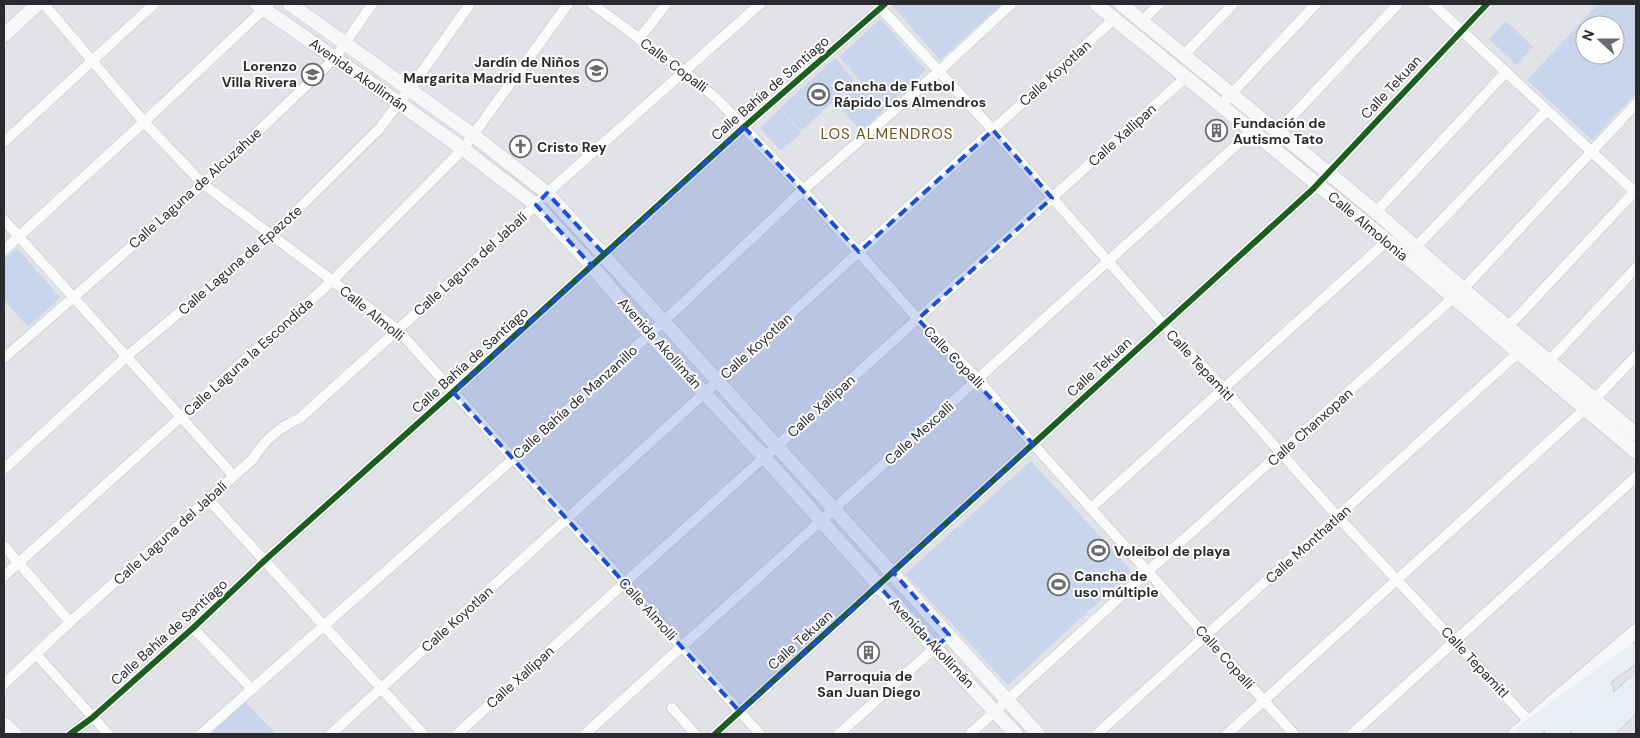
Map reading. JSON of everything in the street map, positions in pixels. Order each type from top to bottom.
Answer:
[{"type":"highway","points":[[1526,728],[1636,652]]},
{"type":"highway","points":[[1554,734],[1636,660]]},
{"type":"highway","points":[[1581,734],[1636,685]]},
{"type":"highway","points":[[1602,734],[1636,700]]},
{"type":"street","points":[[4,35],[38,4]]},
{"type":"street","name":"Calle Almolli","points":[[44,4],[144,122],[203,184],[397,329],[760,734]]},
{"type":"street","points":[[4,142],[154,4]]},
{"type":"street","name":"Avenida Akollimán","points":[[290,4],[473,135],[547,192],[1038,734]]},
{"type":"street","name":"Calle Laguna de Alcuzahue","points":[[4,358],[203,184],[335,58],[372,4]]},
{"type":"street","name":"Calle Laguna de Epazote","points":[[4,469],[126,356],[271,236],[379,129],[470,4]]},
{"type":"street","name":"Calle Laguna la Escondida","points":[[4,576],[332,281],[463,149],[568,4]]},
{"type":"street","name":"Calle Copalli","points":[[592,4],[684,71],[718,100],[744,127],[918,319],[978,379],[1033,444],[1294,734]]},
{"type":"street","points":[[640,39],[666,4]]},
{"type":"street","name":"Calle Laguna del Jabalí","points":[[4,684],[70,622],[253,459],[261,446],[285,425],[300,418],[536,205],[547,192],[760,4]]},
{"type":"street","name":"Calle Bahía de Manzanillo","points":[[201,734],[513,458],[664,321],[803,190],[938,72],[1011,4]]},
{"type":"street","name":"Calle Almolonia","points":[[1096,4],[1387,241],[1458,294],[1508,327],[1548,361],[1636,452]]},
{"type":"street","name":"Calle Almolonia","points":[[1121,4],[1376,212],[1415,248],[1458,294],[1518,353],[1636,434]]},
{"type":"street","points":[[1142,21],[1159,4]]},
{"type":"street","points":[[1184,55],[1233,4]]},
{"type":"street","points":[[1221,104],[1316,4]]},
{"type":"street","points":[[1278,131],[1398,4]]},
{"type":"street","points":[[1433,4],[1636,191],[1508,327]]},
{"type":"street","name":"Calle Tekuan","points":[[715,734],[1164,325],[1315,182],[1459,29],[1480,4]]},
{"type":"street","name":"Calle Tekuan","points":[[1459,29],[1487,4]]},
{"type":"street","name":"Calle Tepamitl","points":[[881,5],[938,72],[993,130],[1164,325],[1338,517],[1455,641],[1526,728]]},
{"type":"street","name":"Calle Bahía de Santiago","points":[[70,734],[92,718],[193,628],[264,561],[454,392],[744,127],[881,5]]},
{"type":"street","points":[[4,250],[144,122],[263,6]]},
{"type":"street","name":"Avenida Akollimán","points":[[263,6],[463,149],[536,205],[592,266],[649,334],[822,520],[935,648],[1016,734]]},
{"type":"street","name":"Calle Koyotlan","points":[[331,734],[1114,19]]},
{"type":"street","points":[[1376,212],[1506,72]]},
{"type":"street","name":"Calle Xallipan","points":[[457,734],[1185,78]]},
{"type":"street","name":"Calle Chanxopan","points":[[970,734],[1148,571],[1458,294],[1636,104]]},
{"type":"street","points":[[1415,248],[1547,110]]},
{"type":"street","name":"Calle Mexcalli","points":[[585,734],[1252,131]]},
{"type":"street","points":[[4,220],[233,475]]},
{"type":"street","points":[[1091,508],[1387,241]]},
{"type":"street","points":[[1548,361],[1636,268]]},
{"type":"street","name":"Calle Monthatlan","points":[[1098,734],[1518,353]]},
{"type":"street","points":[[1227,734],[1590,404],[1636,356]]},
{"type":"street","points":[[1352,734],[1636,478]]},
{"type":"street","points":[[208,499],[423,734]]},
{"type":"street","points":[[4,546],[70,622]]},
{"type":"street","points":[[193,628],[251,688]]},
{"type":"street","points":[[1515,734],[1526,728],[1636,631]]},
{"type":"street","points":[[839,734],[949,635]]},
{"type":"street","points":[[36,654],[108,734]]},
{"type":"street","points":[[672,708],[695,734]]},
{"type":"street","points":[[1610,734],[1636,712]]},
{"type":"highlighted area","points":[[744,127],[859,252],[993,130],[1052,198],[918,319],[1033,444],[893,572],[949,635],[935,648],[879,586],[740,712],[453,392],[592,266],[536,205],[547,193],[605,255]]},
{"type":"shaded area","points":[[893,4],[1002,4],[940,60]]},
{"type":"shaded area","points":[[1598,4],[1636,4],[1636,93],[1592,140],[1527,80],[1575,29],[1575,65],[1625,65],[1625,15],[1588,15]]},
{"type":"shaded area","points":[[880,19],[926,70],[861,131],[837,104],[861,81],[839,57]]},
{"type":"shaded area","points":[[1506,21],[1533,47],[1516,65],[1489,39]]},
{"type":"shaded area","name":"Cancha de Futbol Rápido Los Almendros","points":[[835,58],[855,81],[801,131],[780,108]]},
{"type":"shaded area","points":[[780,109],[801,133],[781,151],[760,128]]},
{"type":"shaded area","points":[[17,248],[60,298],[28,327],[4,300],[4,259]]},
{"type":"shaded area","points":[[1031,461],[1132,571],[1008,685],[905,574]]},
{"type":"shaded area","points":[[245,702],[276,734],[210,734]]},
{"type":"cycle path","points":[[70,734],[92,718],[193,628],[264,561],[744,127],[885,4]]},
{"type":"cycle path","points":[[715,734],[1313,189],[1487,4]]},
{"type":"place","name":"Jardín de Niños Margarita Madrid Fuentes","points":[[596,70]]},
{"type":"place","name":"Lorenzo Villa Rivera","points":[[313,74]]},
{"type":"place","name":"Cancha de Futbol Rápido Los Almendros","points":[[818,94]]},
{"type":"place","name":"Fundación de Autismo Tato","points":[[1217,131]]},
{"type":"place","name":"Cristo Rey","points":[[521,147]]},
{"type":"place","name":"Voleibol de playa","points":[[1098,551]]},
{"type":"place","name":"Cancha de uso múltiple","points":[[1058,584]]},
{"type":"place","name":"Parroquia de San Juan Diego","points":[[869,653]]},
{"type":"district","name":"LOS ALMENDROS","points":[[887,134]]}]
